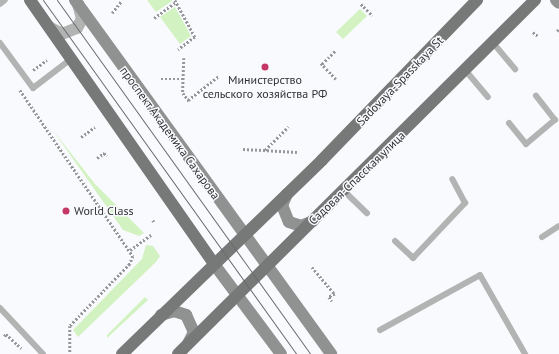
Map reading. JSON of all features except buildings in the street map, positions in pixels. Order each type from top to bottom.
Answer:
[{"type":"main road","points":[[30,0],[214,264],[281,354]]},
{"type":"main road","name":"Sadovaya-Spasskaya St","points":[[287,194],[477,0]]},
{"type":"main road","name":"Садовая-Спасская улица","points":[[178,354],[494,44],[535,0]]},
{"type":"main road","points":[[556,0],[559,3]]},
{"type":"main road","name":"проспект Академика Сахарова","points":[[76,2],[331,354]]},
{"type":"main road","points":[[287,194],[282,205],[289,222],[301,226],[313,221]]},
{"type":"main road","points":[[122,354],[287,194]]},
{"type":"main road","points":[[161,316],[181,312],[191,320],[194,332],[188,344]]},
{"type":"street","points":[[49,27],[62,34],[73,32],[82,19],[76,2]]},
{"type":"lane","points":[[0,4],[5,0]]},
{"type":"lane","points":[[0,43],[33,88],[71,59]]},
{"type":"lane","points":[[494,44],[515,69]]},
{"type":"lane","points":[[466,71],[488,97]]},
{"type":"lane","points":[[509,123],[526,144],[555,120],[536,96]]},
{"type":"lane","points":[[395,241],[413,258],[465,203],[452,179]]},
{"type":"lane","points":[[344,191],[367,213]]},
{"type":"lane","points":[[542,236],[559,226]]},
{"type":"lane","points":[[380,330],[480,275],[525,354]]},
{"type":"lane","points":[[0,308],[43,354]]},
{"type":"path","points":[[112,13],[122,0]]},
{"type":"path","points":[[154,18],[176,1],[195,37],[178,50]]},
{"type":"path","points":[[361,4],[372,15]]},
{"type":"path","points":[[533,32],[538,36]]},
{"type":"path","points":[[336,50],[321,63],[336,78]]},
{"type":"path","points":[[184,58],[183,93],[189,100],[219,76]]},
{"type":"path","points":[[47,60],[24,76],[20,85],[22,95],[133,256],[130,264],[70,326],[70,354]]},
{"type":"path","points":[[161,79],[183,79]]},
{"type":"path","points":[[82,137],[95,127]]},
{"type":"path","points":[[265,150],[288,127]]},
{"type":"path","points":[[243,149],[297,152]]},
{"type":"path","points":[[97,158],[104,153],[107,156]]},
{"type":"path","points":[[100,156],[103,159]]},
{"type":"path","points":[[130,250],[151,235]]},
{"type":"path","points":[[312,266],[335,294],[329,298],[332,301]]},
{"type":"path","points":[[4,336],[6,334],[18,345]]},
{"type":"green space","points":[[147,0],[172,0],[172,1],[156,12]]},
{"type":"green space","points":[[175,7],[191,36],[180,44],[160,17]]},
{"type":"green space","points":[[360,9],[367,16],[343,39],[336,32]]},
{"type":"green space","points":[[52,129],[95,184],[144,233],[139,236],[123,230]]},
{"type":"green space","points":[[146,245],[153,246],[160,256],[156,262],[78,337],[73,330],[142,259]]},
{"type":"green space","points":[[145,297],[148,300],[107,338],[107,335]]},
{"type":"tram line","points":[[43,0],[296,354]]},
{"type":"tram line","points":[[57,0],[310,354]]},
{"type":"place","name":"Министерство сельского хозяйства РФ","points":[[265,67]]},
{"type":"place","name":"World Class","points":[[66,211]]}]
